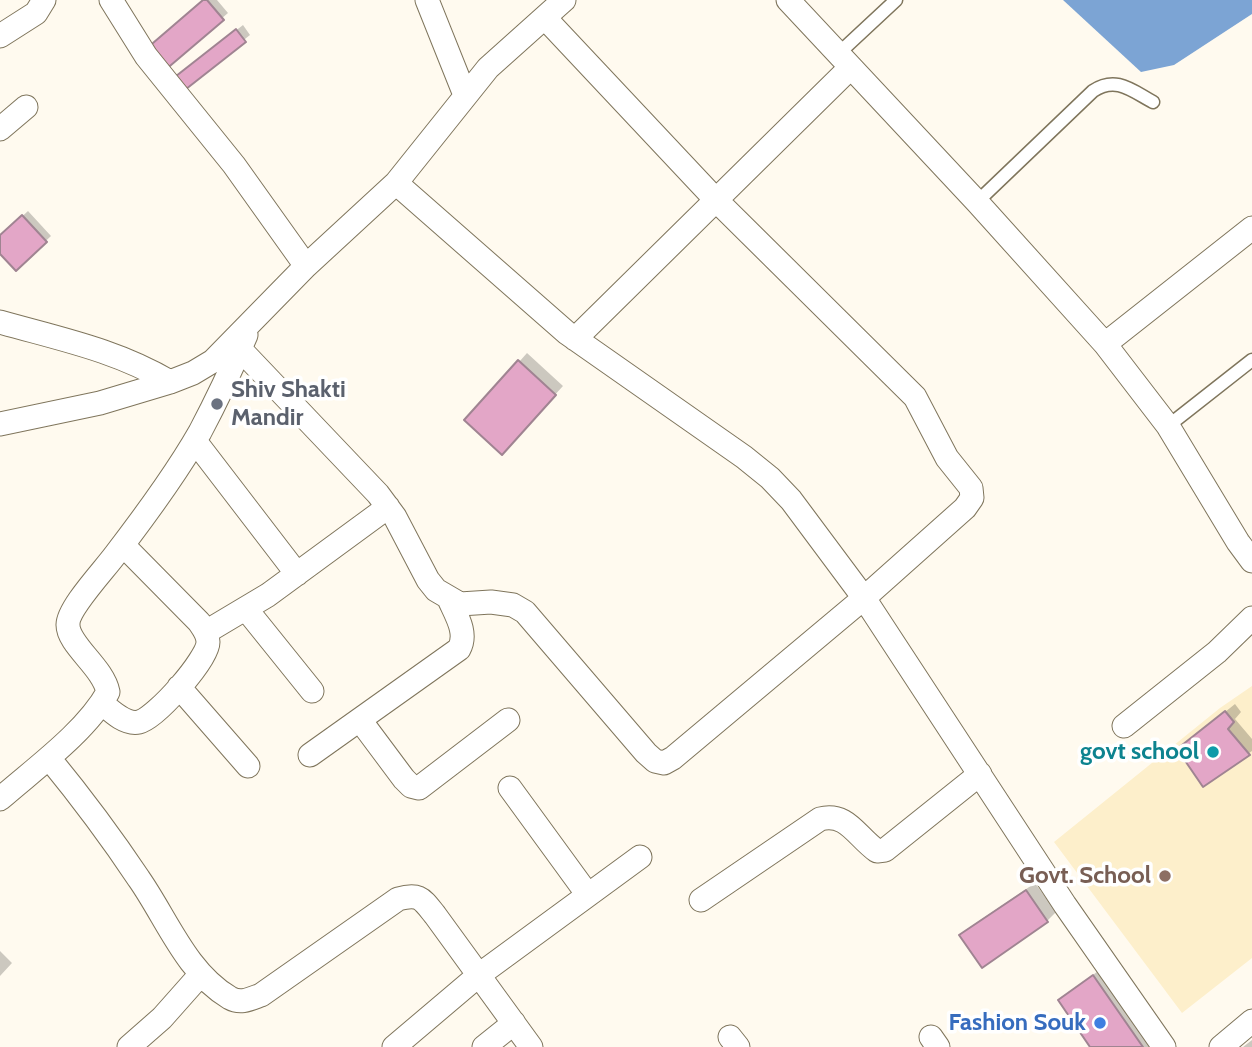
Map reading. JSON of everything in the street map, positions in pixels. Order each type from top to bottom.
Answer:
[{"type":"street","points":[[0,36],[36,13],[44,0]]},
{"type":"street","points":[[111,0],[146,56],[234,165],[306,266]]},
{"type":"street","points":[[427,0],[465,95]]},
{"type":"street","points":[[0,424],[100,403],[170,382],[213,361],[306,266],[396,183],[488,68],[564,0]]},
{"type":"street","points":[[788,0],[1105,344],[1168,426],[1252,561]]},
{"type":"street","points":[[240,349],[388,507],[436,590],[460,604],[491,602],[513,605],[525,612],[646,753],[655,761],[664,763],[864,598],[965,508],[972,498],[971,488],[947,458],[915,397],[716,200],[545,18]]},
{"type":"street","points":[[575,339],[716,200],[844,61]]},
{"type":"street","points":[[0,128],[26,107]]},
{"type":"street","points":[[396,183],[575,339],[770,478],[864,598],[1065,905],[1164,1047]]},
{"type":"street","points":[[1105,344],[1252,228]]},
{"type":"street","points":[[0,322],[107,352],[141,365],[170,382]]},
{"type":"street","points":[[0,800],[49,758],[102,703],[108,692],[106,680],[70,634],[67,622],[195,441],[252,323]]},
{"type":"street","points":[[195,441],[297,574]]},
{"type":"street","points":[[206,632],[246,610],[388,507]]},
{"type":"street","points":[[102,703],[118,716],[138,722],[149,717],[196,670],[204,658],[208,643],[206,632],[199,622],[123,545]]},
{"type":"street","points":[[310,755],[459,649],[464,640],[462,630],[449,599]]},
{"type":"street","points":[[246,610],[312,691]]},
{"type":"street","points":[[1124,726],[1217,652],[1252,618]]},
{"type":"street","points":[[179,687],[248,766]]},
{"type":"street","points":[[360,720],[404,779],[411,786],[419,788],[508,720]]},
{"type":"street","points":[[49,758],[124,856],[187,956],[201,974],[233,1000],[247,1001],[261,995],[398,899],[411,895],[422,898],[531,1047]]},
{"type":"street","points":[[701,900],[820,819],[831,816],[840,818],[877,851],[885,850],[980,774]]},
{"type":"street","points":[[510,788],[588,895]]},
{"type":"street","points":[[394,1047],[479,975],[640,857]]},
{"type":"street","points":[[129,1047],[162,1018],[201,974]]},
{"type":"street","points":[[1221,1047],[1252,1021]]},
{"type":"street","points":[[484,1047],[514,1023]]},
{"type":"lane","points":[[844,61],[896,0]]},
{"type":"lane","points":[[977,202],[1102,85],[1115,83],[1153,102]]},
{"type":"lane","points":[[1168,426],[1252,360]]},
{"type":"shaded area","name":"Govt. School","points":[[1252,686],[1252,958],[1182,1013],[1054,842],[1220,708]]},
{"type":"water","points":[[1063,0],[1252,0],[1252,14],[1174,65],[1141,72]]},
{"type":"building","points":[[203,0],[207,0],[224,20],[164,71],[146,49]]},
{"type":"building","points":[[236,29],[246,42],[181,93],[171,80]]},
{"type":"building","points":[[22,215],[47,242],[16,271],[0,254],[0,235]]},
{"type":"building","points":[[518,360],[556,395],[502,455],[464,420]]},
{"type":"building","name":"govt school","points":[[1225,711],[1234,722],[1228,729],[1250,755],[1203,787],[1177,749]]},
{"type":"building","points":[[1026,890],[1048,922],[982,968],[959,935]]},
{"type":"building","name":"Fashion Souk","points":[[1093,975],[1143,1047],[1090,1047],[1058,1000]]},
{"type":"place","name":"Shiv Shakti Mandir","points":[[217,404]]},
{"type":"place","name":"govt school","points":[[1213,752]]},
{"type":"place","name":"Govt. School","points":[[1165,876]]},
{"type":"place","name":"Fashion Souk","points":[[1100,1023]]}]
